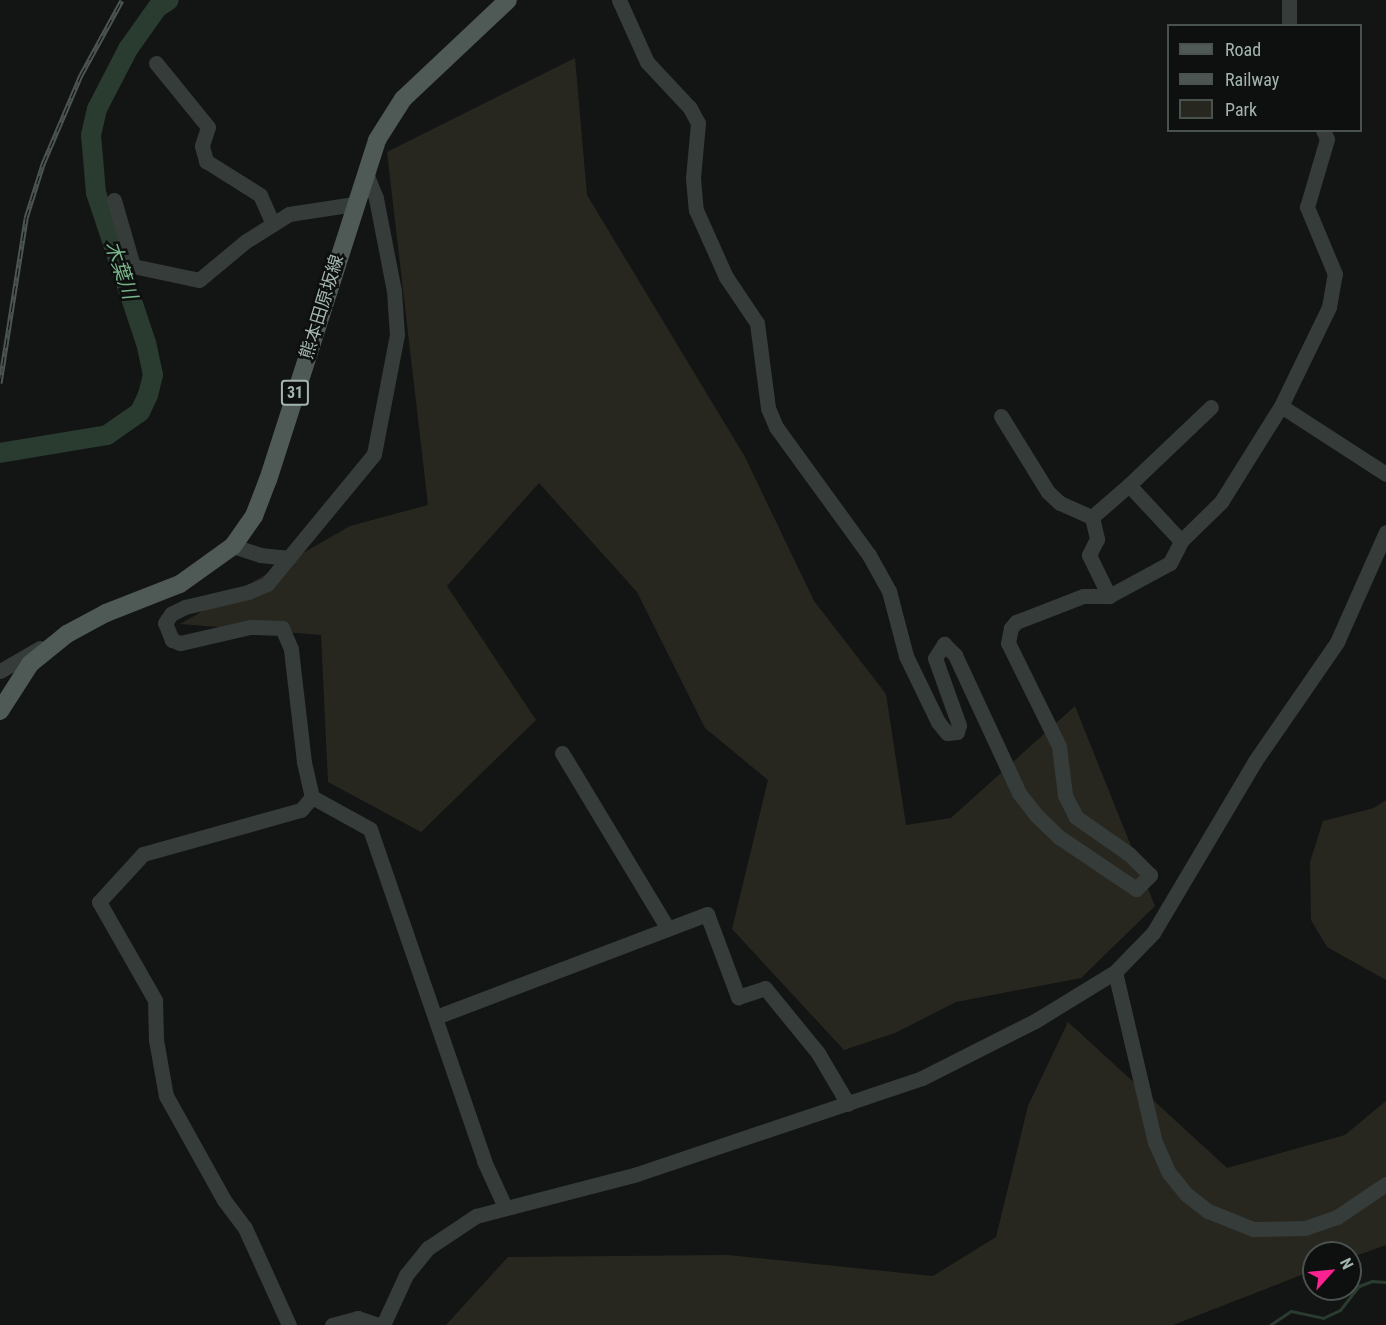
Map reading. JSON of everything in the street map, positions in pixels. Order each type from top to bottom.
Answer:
[{"type":"main road","name":"熊本田原坂線","points":[[0,711],[30,664],[67,633],[106,612],[180,584],[233,546],[254,516],[268,480],[354,204],[377,140],[403,99],[508,0]]},
{"type":"street","points":[[619,0],[647,62],[690,108],[698,123],[693,178],[696,210],[726,277],[756,323],[759,360],[772,417],[889,591],[914,676],[938,722],[947,733],[957,732],[959,725],[935,658],[944,644],[960,665],[1019,793],[1059,837],[1136,889],[1150,875],[1129,854],[1076,817],[1065,795],[1059,746],[1008,643],[1016,622],[1083,596],[1109,596],[1170,563],[1181,541],[1221,502],[1281,406],[1329,307],[1335,274],[1306,207],[1327,139],[1324,132]]},
{"type":"street","points":[[1289,0],[1289,24]]},
{"type":"street","points":[[156,63],[208,127],[202,146],[206,161],[260,195],[273,224]]},
{"type":"street","points":[[365,171],[376,198],[394,291],[397,335],[374,454],[360,474],[267,584],[248,592],[185,606],[171,614],[165,623],[172,640],[180,643],[250,627],[282,628],[291,649],[304,762],[312,797],[370,829],[484,1161],[505,1207]]},
{"type":"street","points":[[114,200],[133,266],[199,280],[289,214],[354,204]]},
{"type":"street","points":[[1092,517],[1129,485],[1211,406]]},
{"type":"street","points":[[1281,406],[1386,474]]},
{"type":"street","points":[[1001,416],[1048,492],[1060,503],[1092,517]]},
{"type":"street","points":[[1129,485],[1181,541]]},
{"type":"street","points":[[1092,517],[1097,539],[1089,555],[1109,596]]},
{"type":"street","points":[[382,1325],[405,1275],[428,1248],[468,1220],[505,1207],[626,1177],[922,1078],[1035,1021],[1115,972],[1153,933],[1255,761],[1337,642],[1386,532]]},
{"type":"street","points":[[233,546],[260,555],[289,558]]},
{"type":"street","points":[[0,671],[67,633]]},
{"type":"street","points":[[562,753],[668,929]]},
{"type":"street","points":[[289,1325],[245,1228],[224,1200],[166,1096],[156,1040],[155,1000],[99,902],[143,854],[302,810],[312,797]]},
{"type":"street","points":[[436,1017],[707,914],[738,997],[765,988],[818,1053],[848,1104]]},
{"type":"street","points":[[1115,972],[1155,1142],[1175,1180],[1208,1212],[1253,1229],[1305,1228],[1337,1217],[1386,1184]]},
{"type":"street","points":[[332,1325],[358,1318],[378,1325]]},
{"type":"green space","points":[[575,58],[587,195],[745,457],[814,601],[886,694],[906,825],[951,818],[1075,706],[1155,906],[1081,978],[956,1002],[895,1033],[844,1050],[732,929],[768,780],[705,728],[637,592],[539,483],[447,586],[536,720],[421,832],[328,782],[321,635],[180,624],[350,526],[428,505],[387,152]]},
{"type":"green space","points":[[1386,800],[1386,980],[1327,947],[1311,920],[1310,862],[1323,821],[1374,808]]},
{"type":"green space","points":[[1068,1022],[1227,1168],[1345,1135],[1386,1101],[1386,1245],[1362,1254],[1362,1241],[1302,1241],[1302,1275],[1173,1325],[446,1325],[508,1257],[728,1255],[933,1276],[996,1237],[1028,1106]]},
{"type":"waterway","name":"木葉川","points":[[0,453],[107,435],[140,412],[148,395],[153,375],[146,343],[96,193],[91,135],[97,109],[128,49],[157,8],[169,0]]},
{"type":"waterway","points":[[1270,1325],[1291,1311],[1323,1318],[1340,1310],[1359,1286],[1372,1281],[1386,1282]]},
{"type":"railway","points":[[0,383],[26,218],[43,164],[81,75],[122,0]]}]
